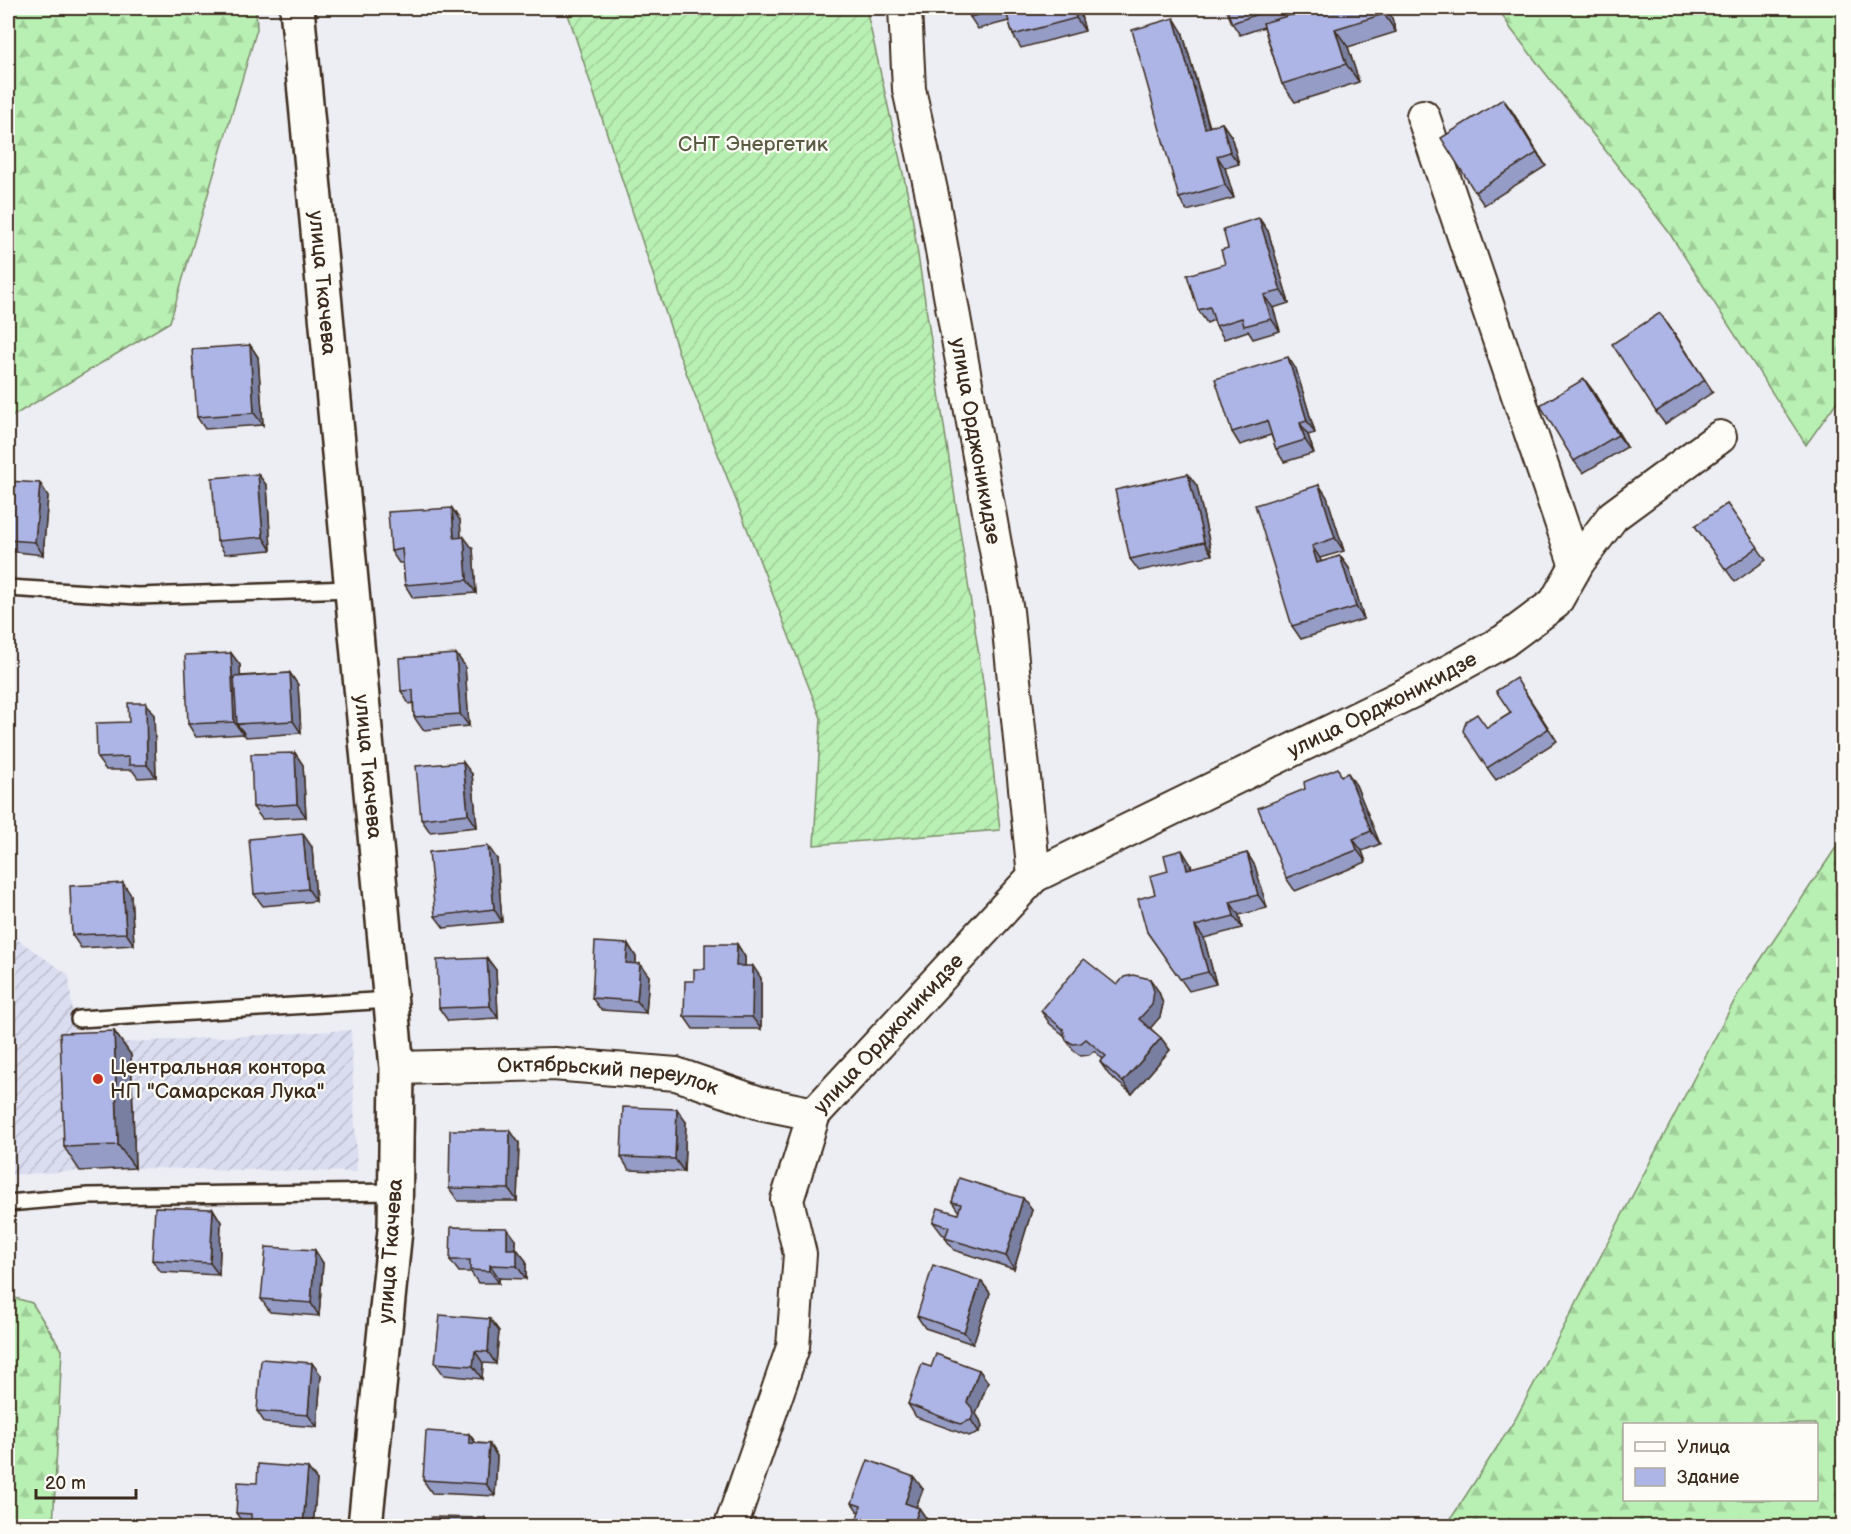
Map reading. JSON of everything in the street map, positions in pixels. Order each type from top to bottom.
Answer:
[{"type":"street","name":"улица Ткачева","points":[[297,8],[397,1068],[395,1230],[365,1527]]},
{"type":"street","name":"улица Орджоникидзе","points":[[905,8],[909,89],[932,195],[1007,611],[1034,876]]},
{"type":"street","points":[[1423,116],[1576,565]]},
{"type":"street","name":"улица Орджоникидзе","points":[[731,1527],[793,1347],[800,1254],[787,1200],[814,1114],[1034,876],[1415,690],[1504,641],[1555,603],[1576,565],[1613,516],[1720,437]]},
{"type":"street","name":"Октябрьский переулок","points":[[397,1068],[553,1064],[676,1074],[760,1103],[814,1114]]},
{"type":"lane","points":[[8,588],[138,596],[351,589]]},
{"type":"lane","points":[[79,1019],[390,1000]]},
{"type":"lane","points":[[8,1203],[88,1196],[396,1192]]},
{"type":"shaded area","points":[[8,933],[69,975],[75,1045],[351,1030],[357,1172],[135,1168],[8,1175]]},
{"type":"green space","points":[[8,8],[256,8],[257,29],[170,322],[8,419]]},
{"type":"green space","name":"СНТ Энергетик","points":[[566,8],[866,8],[911,209],[985,695],[1000,830],[814,845],[821,718],[679,354]]},
{"type":"green space","points":[[1498,8],[1843,8],[1843,393],[1806,445],[1668,231],[1511,29]]},
{"type":"green space","points":[[1843,837],[1843,1526],[1446,1526],[1516,1418],[1739,992]]},
{"type":"green space","points":[[8,1296],[32,1303],[62,1350],[53,1526],[8,1526]]},
{"type":"building","points":[[967,8],[1005,8],[970,17]]},
{"type":"building","points":[[1005,8],[1073,8],[1076,18],[1013,35]]},
{"type":"building","points":[[1226,8],[1275,8],[1232,23]]},
{"type":"building","points":[[1315,8],[1382,8],[1384,14],[1335,29],[1346,64],[1282,84],[1263,23]]},
{"type":"building","points":[[1174,18],[1205,128],[1222,123],[1230,152],[1217,156],[1225,185],[1179,198],[1132,30]]},
{"type":"building","points":[[1503,99],[1537,153],[1475,192],[1441,138]]},
{"type":"building","points":[[1259,218],[1281,291],[1264,295],[1271,319],[1244,326],[1242,318],[1216,326],[1210,307],[1198,310],[1187,275],[1225,264],[1221,250],[1228,248],[1223,229]]},
{"type":"building","points":[[1660,313],[1705,380],[1656,412],[1612,344]]},
{"type":"building","points":[[250,345],[254,413],[197,417],[192,349]]},
{"type":"building","points":[[1288,357],[1307,421],[1300,423],[1305,440],[1276,449],[1267,421],[1232,432],[1215,379]]},
{"type":"building","points":[[1584,379],[1618,435],[1574,461],[1540,405]]},
{"type":"building","points":[[258,474],[263,537],[217,541],[212,478]]},
{"type":"building","points":[[1188,474],[1204,542],[1130,559],[1115,490]]},
{"type":"building","points":[[8,481],[40,483],[35,542],[8,540]]},
{"type":"building","points":[[1319,485],[1335,538],[1312,546],[1317,563],[1340,556],[1356,607],[1292,626],[1255,505]]},
{"type":"building","points":[[1727,504],[1758,547],[1726,570],[1695,526]]},
{"type":"building","points":[[452,508],[454,538],[464,537],[467,580],[405,585],[402,549],[391,551],[388,512]]},
{"type":"building","points":[[231,653],[234,722],[188,724],[185,655]]},
{"type":"building","points":[[456,654],[460,714],[414,717],[413,690],[401,691],[399,658]]},
{"type":"building","points":[[290,673],[293,721],[237,724],[234,677]]},
{"type":"building","points":[[1516,678],[1548,729],[1487,768],[1463,731],[1466,721],[1477,714],[1487,728],[1511,713],[1496,691]]},
{"type":"building","points":[[128,703],[146,703],[147,765],[129,765],[129,757],[97,758],[96,723],[129,722]]},
{"type":"building","points":[[295,753],[297,804],[253,807],[251,754]]},
{"type":"building","points":[[463,762],[468,814],[421,819],[416,766]]},
{"type":"building","points":[[1338,768],[1341,776],[1348,773],[1371,831],[1353,839],[1357,850],[1286,878],[1258,808],[1305,789],[1304,782]]},
{"type":"building","points":[[303,834],[308,889],[254,894],[249,839]]},
{"type":"building","points":[[488,846],[494,909],[435,916],[429,852]]},
{"type":"building","points":[[1182,850],[1187,869],[1247,853],[1258,895],[1230,902],[1234,916],[1195,926],[1208,972],[1180,979],[1147,932],[1138,899],[1155,894],[1150,876],[1168,871],[1164,855]]},
{"type":"building","points":[[123,883],[126,933],[72,935],[70,886]]},
{"type":"building","points":[[595,942],[628,944],[626,963],[640,964],[637,1001],[592,998]]},
{"type":"building","points":[[705,944],[737,944],[736,966],[753,966],[752,1017],[684,1016],[685,981],[694,981],[694,969],[705,969]]},
{"type":"building","points":[[487,958],[490,1006],[439,1008],[437,960]]},
{"type":"building","points":[[1084,959],[1117,985],[1124,977],[1133,975],[1150,979],[1154,991],[1152,1005],[1139,1019],[1161,1038],[1123,1082],[1100,1062],[1106,1056],[1086,1039],[1081,1043],[1073,1044],[1066,1040],[1063,1029],[1041,1011]]},
{"type":"building","points":[[114,1031],[118,1145],[64,1147],[60,1033]]},
{"type":"building","points":[[623,1107],[677,1109],[675,1159],[621,1157]]},
{"type":"building","points":[[450,1130],[510,1130],[509,1189],[449,1188]]},
{"type":"building","points":[[959,1178],[1023,1198],[1006,1256],[945,1238],[949,1227],[933,1222],[938,1208],[958,1214],[961,1204],[952,1202]]},
{"type":"building","points":[[155,1207],[213,1209],[210,1263],[152,1260]]},
{"type":"building","points":[[451,1227],[507,1228],[507,1249],[517,1249],[517,1266],[490,1265],[490,1271],[470,1270],[470,1260],[450,1260]]},
{"type":"building","points":[[266,1247],[315,1250],[311,1303],[261,1299]]},
{"type":"building","points":[[933,1265],[981,1281],[964,1332],[917,1316]]},
{"type":"building","points":[[440,1315],[490,1319],[488,1352],[475,1351],[473,1366],[435,1363]]},
{"type":"building","points":[[936,1354],[979,1370],[967,1402],[972,1408],[971,1420],[960,1424],[908,1404],[922,1364],[931,1367]]},
{"type":"building","points":[[261,1359],[312,1363],[308,1415],[257,1411]]},
{"type":"building","points":[[426,1431],[469,1434],[469,1443],[489,1444],[486,1484],[423,1480]]},
{"type":"building","points":[[868,1460],[914,1477],[905,1503],[919,1508],[913,1527],[854,1527],[861,1506],[852,1503]]},
{"type":"building","points":[[258,1464],[308,1468],[303,1525],[251,1521],[251,1514],[236,1513],[238,1482],[257,1483]]},
{"type":"building","points":[[431,1517],[485,1518],[485,1527],[431,1527]]},
{"type":"building","points":[[835,1523],[845,1527],[833,1527]]},
{"type":"place","name":"Центральная контора НП \"Самарская Лука\"","points":[[98,1079]]}]
